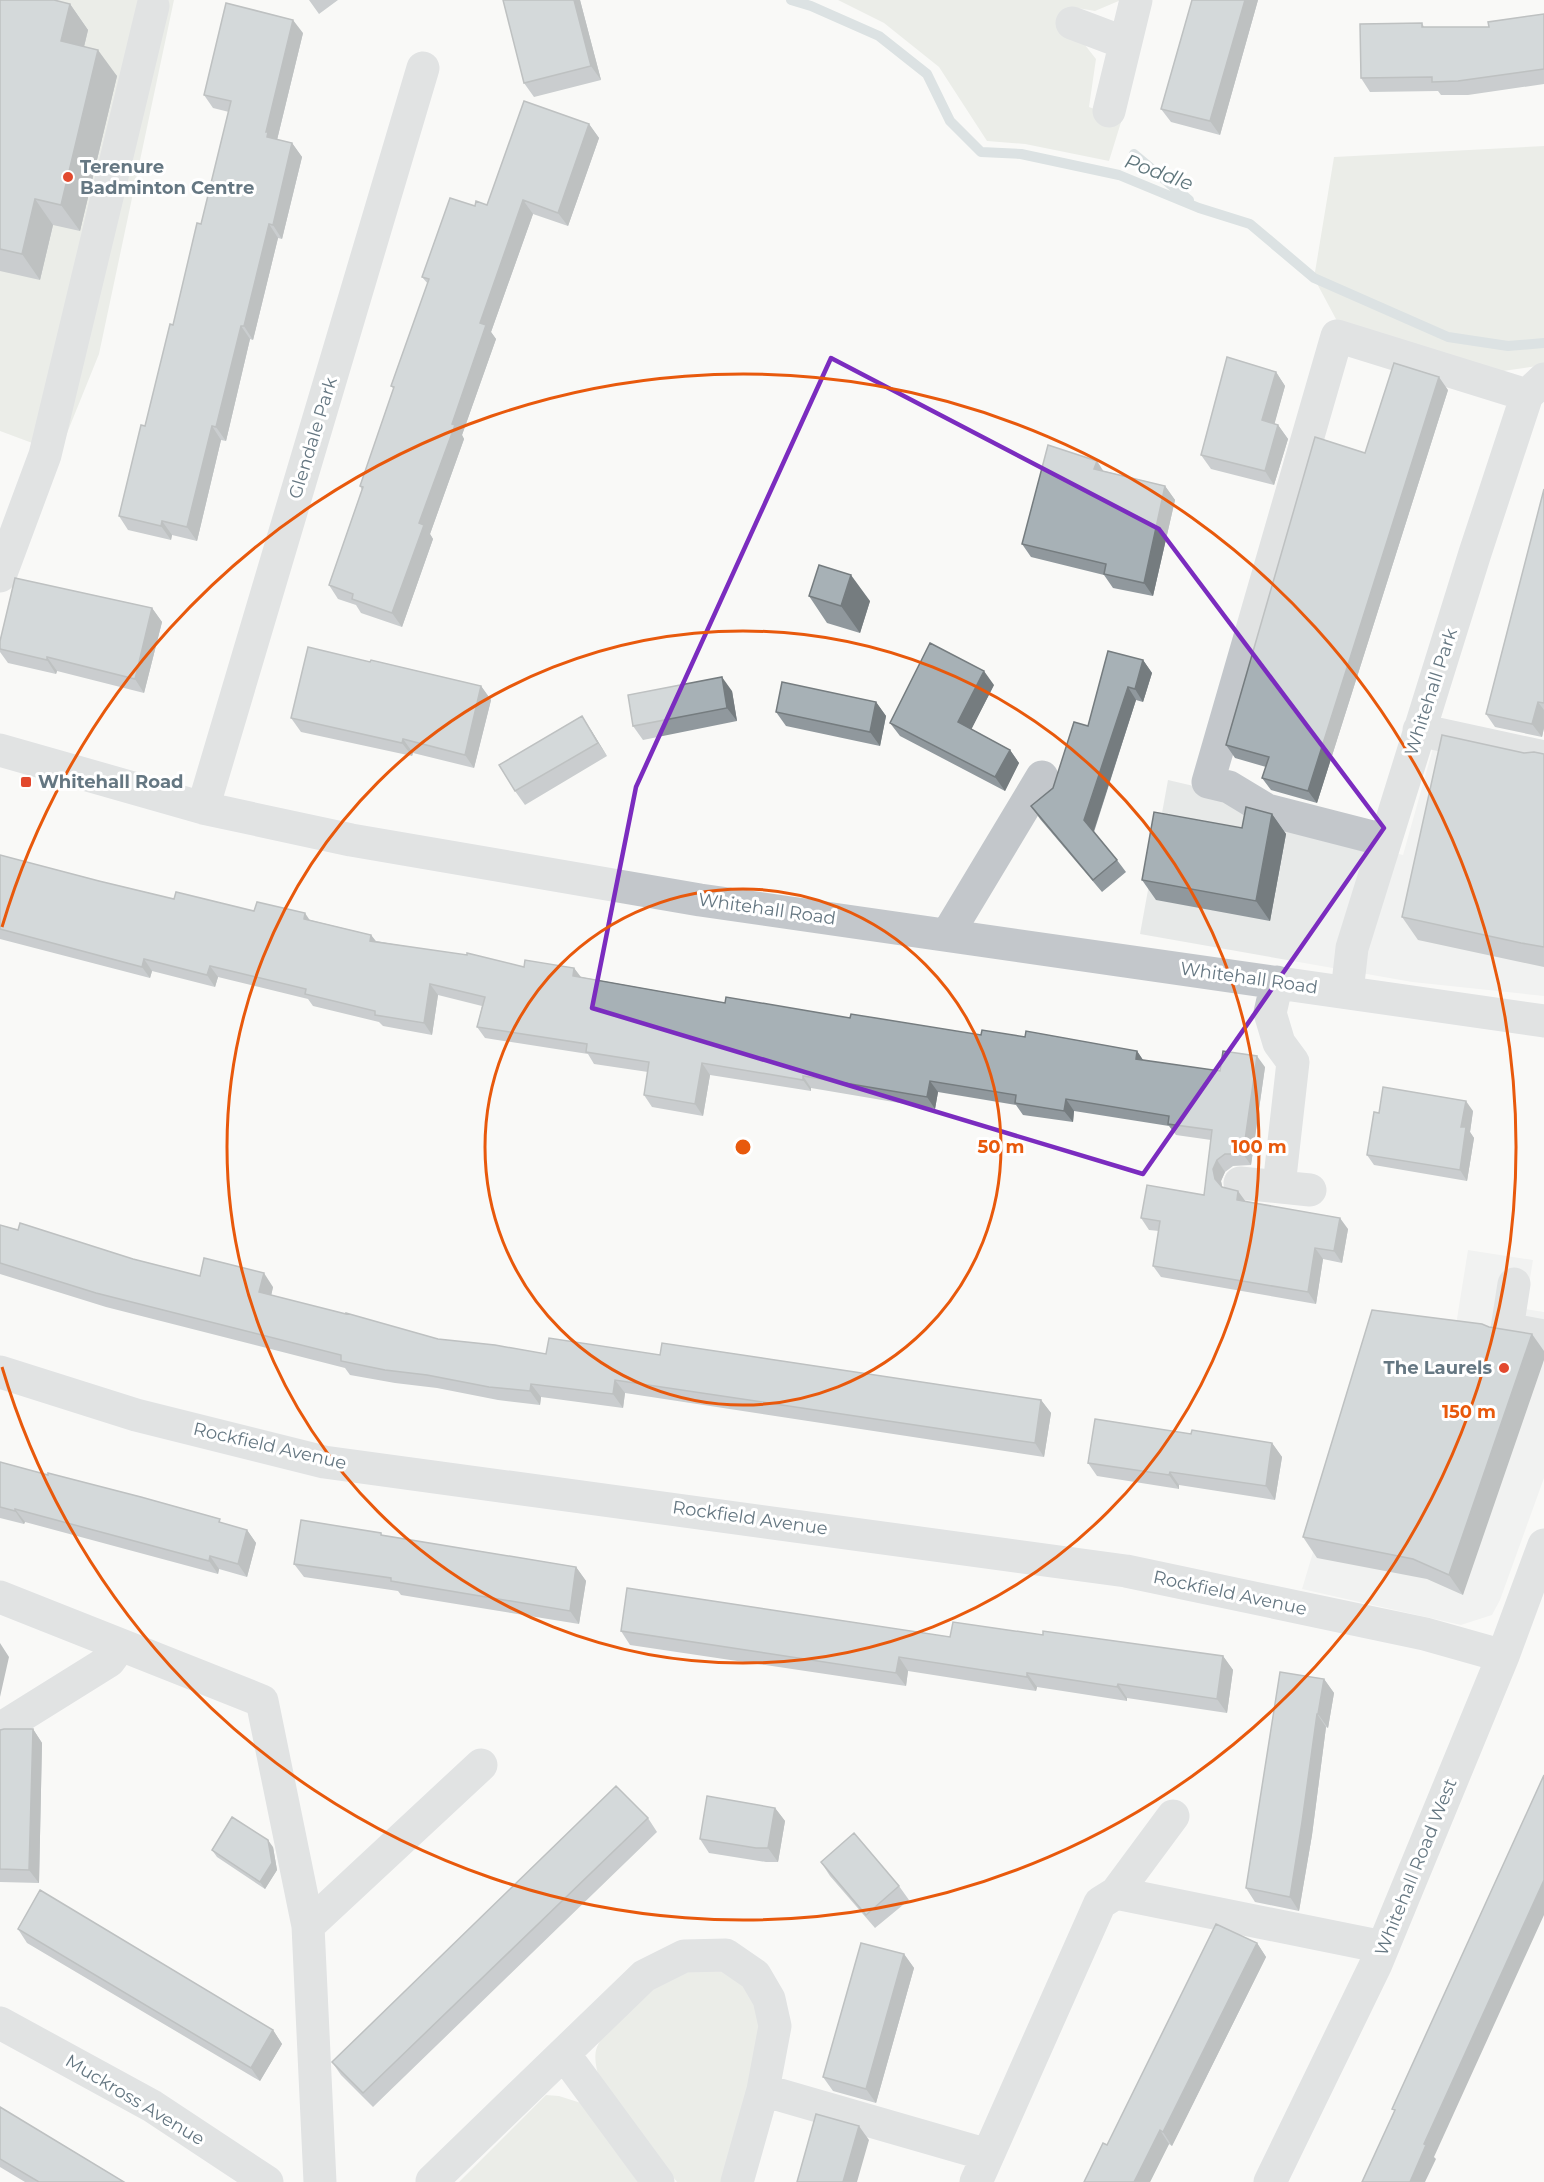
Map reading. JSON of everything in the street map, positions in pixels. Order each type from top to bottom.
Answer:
[{"type":"street","points":[[1109,111],[1136,0]]},
{"type":"street","points":[[0,576],[45,455],[153,6]]},
{"type":"street","points":[[1072,23],[1125,43]]},
{"type":"street","name":"Glendale Park","points":[[203,808],[423,68]]},
{"type":"street","points":[[1384,840],[1267,810],[1229,787],[1208,782],[1337,336],[1536,387]]},
{"type":"street","name":"Whitehall Park","points":[[1347,992],[1352,948],[1384,840],[1419,730],[1536,387]]},
{"type":"street","points":[[1419,730],[1544,756]]},
{"type":"street","name":"Whitehall Road","points":[[0,750],[203,808],[351,840],[700,900],[1544,1021]]},
{"type":"street","points":[[947,935],[1042,777]]},
{"type":"street","points":[[1240,1183],[1295,1188],[1293,1062],[1279,1043],[1270,1013],[1277,982]]},
{"type":"street","points":[[1514,1284],[1507,1329],[1544,1336]]},
{"type":"street","name":"Rockfield Avenue","points":[[0,1372],[136,1415],[324,1462],[1126,1571],[1425,1634],[1503,1656]]},
{"type":"street","name":"Whitehall Road West","points":[[1270,2182],[1383,1947],[1542,1560]]},
{"type":"street","points":[[0,1598],[262,1701],[308,1926],[320,2182]]},
{"type":"street","points":[[0,1729],[109,1660],[120,1646]]},
{"type":"street","points":[[308,1926],[482,1765]]},
{"type":"street","points":[[763,2090],[982,2168],[1101,1903],[1116,1893],[1173,1816]]},
{"type":"street","points":[[1116,1893],[1383,1947]]},
{"type":"street","points":[[432,2181],[644,1976],[684,1956],[726,1954],[755,1975],[769,1999],[775,2026],[763,2090],[737,2182]]},
{"type":"street","name":"Muckross Avenue","points":[[0,2023],[152,2106],[267,2182]]},
{"type":"street","points":[[564,2054],[658,2182]]},
{"type":"highlighted area","points":[[831,358],[1159,529],[1384,828],[1143,1174],[592,1008],[636,787]]},
{"type":"shaded area","name":"Terenure Badminton Centre","points":[[0,0],[174,0],[99,354],[59,453],[0,431]]},
{"type":"shaded area","points":[[838,0],[1121,0],[1095,11],[1071,7],[1065,34],[1085,45],[1096,59],[1089,107],[1122,119],[1109,161],[1025,144],[987,141],[939,67],[884,23]]},
{"type":"shaded area","points":[[1544,146],[1544,365],[1496,372],[1337,321],[1314,278],[1334,157]]},
{"type":"shaded area","points":[[1437,734],[1544,763],[1544,996],[1412,982],[1140,934],[1168,780],[1198,787],[1261,819],[1403,855]]},
{"type":"shaded area","points":[[1468,1250],[1533,1260],[1525,1309],[1544,1312],[1544,1478],[1500,1600],[1492,1615],[1461,1625],[1302,1589],[1381,1325],[1455,1331]]},
{"type":"shaded area","points":[[692,1968],[720,1968],[740,1980],[755,2000],[761,2041],[721,2182],[677,2182],[599,2079],[596,2063],[595,2055],[602,2038],[631,2006],[666,1980]]},
{"type":"shaded area","points":[[546,2095],[559,2096],[581,2103],[638,2182],[459,2182]]},
{"type":"building","points":[[0,0],[54,0],[70,4],[61,41],[98,50],[61,205],[35,199],[22,254],[0,249]]},
{"type":"building","points":[[503,0],[574,0],[591,66],[524,83]]},
{"type":"building","points":[[1192,0],[1245,0],[1210,121],[1161,109]]},
{"type":"building","points":[[226,3],[293,20],[266,132],[268,132],[267,137],[292,143],[273,225],[269,224],[244,326],[241,326],[216,427],[212,426],[187,527],[162,521],[161,526],[119,516],[141,425],[145,426],[170,324],[173,325],[197,223],[201,224],[231,101],[204,95]]},
{"type":"building","points":[[1544,14],[1544,69],[1458,81],[1432,82],[1432,77],[1361,78],[1360,24],[1422,23],[1422,27],[1489,27],[1488,22]]},
{"type":"building","points":[[524,101],[589,124],[558,213],[523,200],[480,323],[486,325],[452,424],[455,425],[419,523],[424,525],[392,613],[352,599],[353,594],[329,585],[363,487],[360,486],[394,387],[391,386],[429,279],[422,277],[450,198],[475,206],[476,201],[487,205]]},
{"type":"building","points":[[1227,357],[1276,372],[1262,420],[1278,425],[1265,471],[1201,455]]},
{"type":"building","points":[[1394,363],[1439,377],[1308,791],[1262,778],[1269,757],[1226,745],[1315,437],[1365,453]]},
{"type":"building","points":[[1048,445],[1097,461],[1094,469],[1165,486],[1144,583],[1104,574],[1106,564],[1022,544]]},
{"type":"building","points":[[1544,489],[1544,703],[1538,702],[1532,724],[1486,714]]},
{"type":"building","points":[[819,565],[851,575],[841,606],[809,596]]},
{"type":"building","points":[[15,578],[152,608],[135,679],[47,657],[47,660],[0,649]]},
{"type":"building","points":[[930,643],[984,671],[958,722],[1010,750],[995,777],[890,723]]},
{"type":"building","points":[[308,647],[481,686],[465,755],[403,739],[402,743],[291,718]]},
{"type":"building","points":[[1108,651],[1143,660],[1135,689],[1128,687],[1084,820],[1117,860],[1093,880],[1031,806],[1053,788],[1074,722],[1088,726]]},
{"type":"building","points":[[722,677],[727,708],[633,726],[628,695]]},
{"type":"building","points":[[782,682],[876,702],[870,732],[776,712]]},
{"type":"building","points":[[582,716],[598,743],[515,791],[499,765]]},
{"type":"building","points":[[1442,735],[1524,753],[1544,754],[1544,947],[1402,917]]},
{"type":"building","points":[[1246,807],[1272,814],[1256,901],[1142,880],[1154,812],[1242,828]]},
{"type":"building","points":[[0,855],[174,899],[176,892],[254,911],[257,902],[305,913],[304,919],[371,935],[370,941],[467,955],[467,953],[524,967],[525,960],[574,968],[573,976],[725,1003],[726,997],[850,1018],[851,1014],[981,1035],[982,1030],[1025,1037],[1026,1031],[1137,1051],[1136,1059],[1220,1071],[1223,1051],[1257,1056],[1243,1154],[1225,1154],[1217,1160],[1213,1169],[1215,1179],[1222,1187],[1238,1191],[1237,1200],[1340,1218],[1334,1251],[1315,1248],[1308,1292],[1153,1266],[1160,1221],[1141,1218],[1147,1185],[1204,1195],[1212,1130],[1168,1124],[1169,1116],[1066,1099],[1064,1111],[1015,1103],[1016,1095],[930,1081],[927,1097],[803,1076],[803,1080],[702,1063],[695,1104],[644,1095],[649,1062],[586,1052],[587,1044],[477,1027],[485,997],[430,984],[424,1023],[375,1015],[375,1011],[305,994],[306,989],[210,966],[207,975],[144,959],[142,967],[0,929]]},
{"type":"building","points":[[1383,1087],[1466,1101],[1461,1127],[1466,1127],[1460,1170],[1367,1155],[1374,1112],[1379,1113]]},
{"type":"building","points":[[20,1223],[133,1259],[200,1276],[204,1258],[264,1273],[259,1292],[438,1339],[495,1345],[546,1354],[549,1338],[660,1355],[662,1343],[1041,1400],[1035,1443],[615,1380],[613,1394],[531,1384],[530,1391],[489,1387],[341,1361],[341,1355],[96,1293],[0,1263],[0,1225],[18,1230]]},
{"type":"building","points":[[1372,1310],[1482,1324],[1532,1334],[1449,1575],[1413,1559],[1303,1537]]},
{"type":"building","points":[[1095,1419],[1191,1434],[1192,1430],[1272,1443],[1266,1486],[1088,1463]]},
{"type":"building","points":[[0,1462],[141,1497],[220,1519],[219,1522],[247,1530],[238,1564],[210,1556],[209,1561],[15,1509],[15,1511],[0,1507]]},
{"type":"building","points":[[301,1520],[576,1567],[570,1611],[391,1581],[391,1578],[294,1564]]},
{"type":"building","points":[[627,1588],[950,1637],[953,1622],[1043,1635],[1043,1631],[1223,1656],[1217,1699],[1027,1673],[1027,1677],[899,1657],[896,1673],[621,1631]]},
{"type":"building","points":[[1280,1672],[1324,1679],[1290,1897],[1246,1888]]},
{"type":"building","points":[[33,1729],[29,1870],[0,1869],[0,1730]]},
{"type":"building","points":[[1544,1775],[1544,1880],[1424,2144],[1426,2145],[1410,2182],[1362,2182],[1395,2110],[1392,2109]]},
{"type":"building","points":[[616,1786],[648,1818],[363,2093],[332,2062]]},
{"type":"building","points":[[707,1796],[775,1808],[768,1848],[700,1839]]},
{"type":"building","points":[[232,1817],[268,1840],[272,1863],[260,1882],[212,1850]]},
{"type":"building","points":[[854,1833],[899,1886],[866,1915],[821,1862]]},
{"type":"building","points":[[40,1890],[273,2030],[251,2068],[18,1929]]},
{"type":"building","points":[[1216,1924],[1257,1943],[1163,2132],[1160,2130],[1134,2182],[1084,2182],[1103,2143],[1107,2145]]},
{"type":"building","points":[[861,1943],[904,1954],[866,2089],[823,2077]]},
{"type":"building","points":[[0,2107],[124,2182],[39,2182],[0,2159]]},
{"type":"building","points":[[816,2114],[859,2126],[843,2182],[797,2182]]},
{"type":"waterway","name":"Poddle","points":[[791,0],[811,6],[879,36],[927,74],[950,121],[981,152],[1021,154],[1119,175],[1199,208],[1250,224],[1314,278],[1448,337],[1508,346],[1544,343]]},
{"type":"waterway","points":[[1134,154],[1189,200]]},
{"type":"place","name":"Terenure Badminton Centre","points":[[68,177]]},
{"type":"place","name":"Whitehall Road","points":[[26,782]]},
{"type":"place","name":"The Laurels","points":[[1504,1368]]}]
